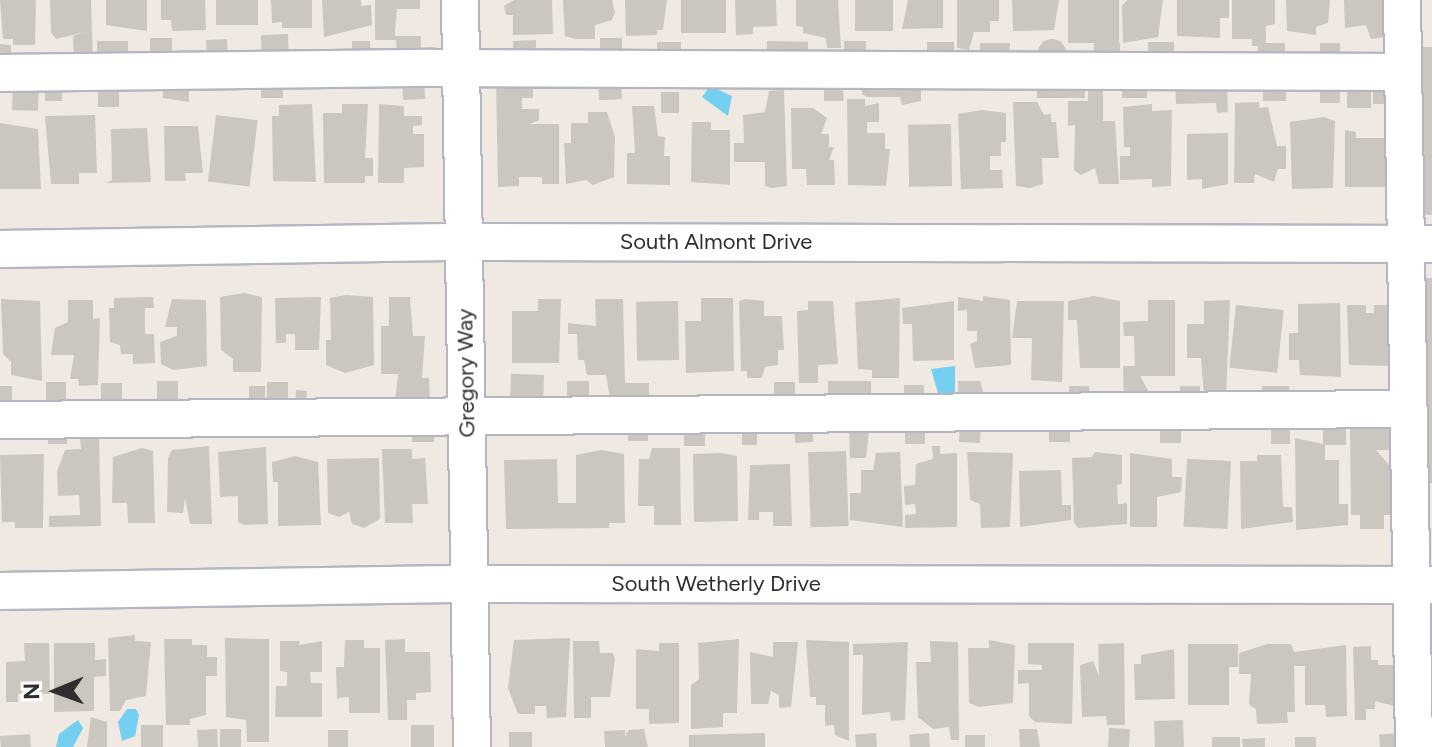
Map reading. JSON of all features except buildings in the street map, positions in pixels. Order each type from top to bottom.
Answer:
[{"type":"street","name":"Gregory Way","points":[[460,0],[472,747]]},
{"type":"street","points":[[1402,0],[1403,72],[1419,244],[1408,409],[1421,585],[1414,747]]},
{"type":"street","points":[[0,73],[461,69],[1403,72]]},
{"type":"street","name":"South Almont Drive","points":[[0,249],[464,242],[1419,244]]},
{"type":"street","points":[[0,420],[467,413],[1408,409]]},
{"type":"street","name":"South Wetherly Drive","points":[[0,591],[469,584],[1421,585]]},
{"type":"water","points":[[710,86],[732,96],[728,116],[702,97]]},
{"type":"water","points":[[955,366],[955,400],[940,400],[931,369]]},
{"type":"water","points":[[127,709],[136,709],[139,715],[135,736],[122,741],[118,722]]},
{"type":"water","points":[[78,720],[83,728],[73,747],[56,747],[59,734]]}]
